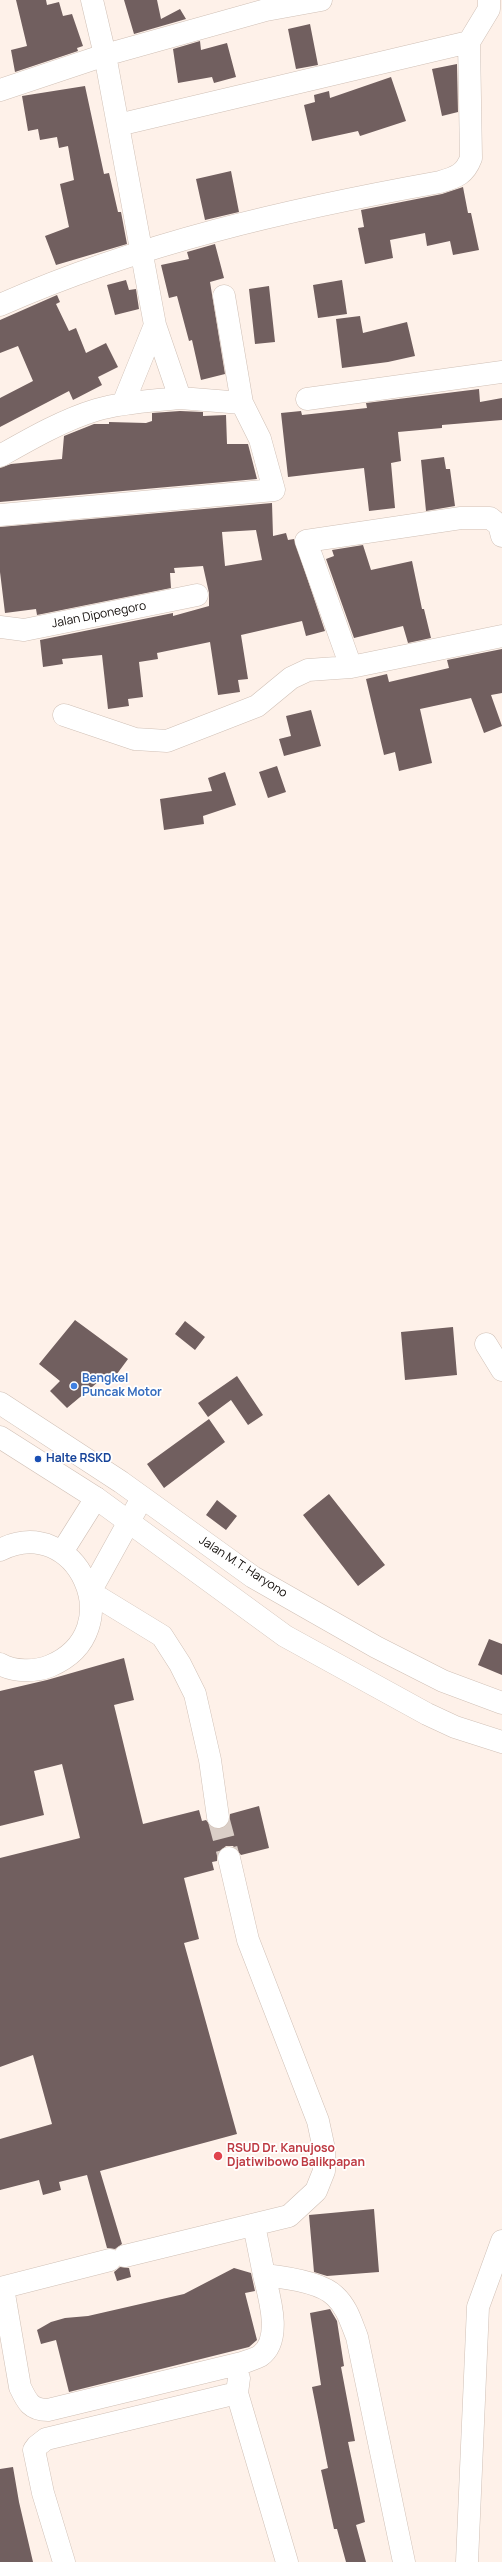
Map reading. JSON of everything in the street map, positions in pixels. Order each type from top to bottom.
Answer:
[{"type":"main road","points":[[92,0],[105,55],[155,325],[180,398]]},
{"type":"main road","points":[[0,90],[105,55],[266,10],[321,0]]},
{"type":"main road","points":[[0,305],[80,272],[142,250],[327,204],[440,182],[458,177],[467,169],[471,158],[469,42],[489,9],[489,0]]},
{"type":"main road","points":[[118,125],[469,42]]},
{"type":"main road","points":[[0,515],[274,490],[260,439],[242,403],[224,296]]},
{"type":"main road","points":[[123,404],[155,325]]},
{"type":"main road","points":[[306,399],[502,372]]},
{"type":"main road","points":[[0,456],[76,417],[123,404],[180,398],[242,403]]},
{"type":"main road","points":[[351,667],[306,542],[461,518],[490,518],[499,525],[502,536]]},
{"type":"main road","name":"Jalan Diponegoro","points":[[0,627],[24,630],[197,595]]},
{"type":"main road","points":[[64,716],[135,739],[167,741],[257,706],[291,678],[308,670],[351,667],[502,636]]},
{"type":"main road","points":[[486,1344],[502,1370]]},
{"type":"main road","name":"Jalan M.T. Haryono","points":[[0,1403],[142,1498],[253,1577],[320,1616],[443,1681],[502,1703]]},
{"type":"main road","points":[[0,1437],[96,1498],[129,1521],[285,1636],[331,1663],[441,1720],[502,1742]]},
{"type":"main road","points":[[62,1552],[96,1498]]},
{"type":"main road","points":[[90,1592],[142,1498]]},
{"type":"main road","points":[[0,1550],[8,1546],[26,1543],[45,1545],[62,1552],[82,1572],[90,1592],[92,1612],[87,1631],[76,1648],[61,1661],[43,1669],[23,1670],[0,1664]]},
{"type":"main road","points":[[90,1592],[162,1636],[180,1664],[195,1694],[210,1760],[218,1817]]},
{"type":"main road","points":[[229,1858],[248,1940],[318,2121],[324,2149],[324,2171],[316,2191],[289,2216],[1,2288],[20,2387],[27,2402],[41,2410],[48,2410],[242,2364],[260,2355],[266,2350],[273,2330],[270,2302],[254,2225]]},
{"type":"main road","points":[[467,2562],[478,2307],[502,2241]]},
{"type":"main road","points":[[264,2275],[293,2278],[329,2292],[334,2295],[348,2312],[357,2337],[404,2562]]},
{"type":"main road","points":[[242,2364],[236,2393],[288,2562]]},
{"type":"main road","points":[[64,2562],[43,2493],[34,2450],[36,2446],[46,2438],[236,2393]]},
{"type":"building","points":[[16,0],[46,0],[47,5],[59,2],[63,16],[72,14],[83,46],[77,48],[78,51],[15,72],[11,50],[27,46]]},
{"type":"building","points":[[124,0],[157,0],[161,19],[180,9],[186,19],[134,34]]},
{"type":"building","points":[[310,24],[318,65],[296,69],[288,29]]},
{"type":"building","points":[[200,41],[201,50],[227,43],[236,77],[214,83],[212,77],[178,83],[173,49]]},
{"type":"building","points":[[457,64],[458,112],[442,116],[432,69]]},
{"type":"building","points":[[391,77],[406,121],[360,136],[358,131],[312,141],[304,105],[315,102],[314,95],[329,91],[330,98]]},
{"type":"building","points":[[85,86],[104,174],[109,173],[118,212],[121,212],[127,244],[56,265],[45,236],[69,227],[60,184],[74,180],[68,146],[59,148],[57,137],[40,140],[38,129],[28,131],[22,96]]},
{"type":"building","points":[[231,171],[239,212],[205,220],[196,179]]},
{"type":"building","points":[[463,187],[468,213],[471,213],[479,250],[453,255],[450,241],[427,246],[425,233],[390,240],[393,258],[365,264],[358,228],[364,227],[361,210],[442,194]]},
{"type":"building","points":[[215,244],[224,278],[210,282],[225,374],[201,380],[192,340],[189,341],[177,296],[169,298],[161,265],[189,259],[187,252]]},
{"type":"building","points":[[126,280],[129,290],[136,289],[139,309],[115,315],[107,285]]},
{"type":"building","points":[[342,280],[347,314],[318,318],[313,285]]},
{"type":"building","points":[[269,286],[275,342],[255,344],[249,289]]},
{"type":"building","points":[[57,295],[60,302],[56,304],[69,331],[76,328],[86,353],[106,343],[118,367],[98,377],[102,385],[73,400],[69,391],[0,427],[0,398],[33,381],[18,346],[0,353],[0,320]]},
{"type":"building","points":[[360,316],[363,333],[407,322],[415,356],[388,362],[342,368],[336,319]]},
{"type":"building","points":[[479,389],[480,402],[502,398],[502,420],[442,425],[442,428],[398,432],[401,461],[391,463],[395,508],[369,511],[364,468],[288,477],[281,413],[301,411],[302,415],[367,408],[366,403]]},
{"type":"building","points":[[180,411],[203,412],[203,416],[226,415],[227,444],[248,444],[257,479],[0,502],[0,468],[11,464],[62,459],[64,436],[94,424],[109,424],[109,422],[146,423],[152,421],[152,413]]},
{"type":"building","points":[[444,457],[446,469],[450,469],[455,506],[426,511],[421,460]]},
{"type":"building","points":[[272,503],[273,536],[286,533],[288,540],[294,539],[325,631],[306,636],[302,621],[241,635],[248,679],[238,680],[240,692],[218,695],[210,642],[157,653],[158,659],[139,662],[143,697],[128,699],[129,706],[108,709],[102,655],[62,659],[63,664],[43,667],[40,640],[173,613],[173,616],[209,606],[209,593],[203,566],[174,568],[175,573],[170,573],[171,588],[37,615],[36,609],[5,613],[0,572],[0,527]],"holes":[[[256,530],[262,560],[225,566],[222,532]]]},
{"type":"building","points":[[363,545],[371,570],[412,561],[422,609],[424,609],[431,638],[408,643],[403,626],[354,638],[326,559],[334,556],[332,550]]},
{"type":"building","points":[[502,649],[502,693],[491,695],[502,726],[484,733],[471,698],[420,709],[432,763],[399,771],[395,752],[384,755],[366,679],[387,674],[389,682],[449,668],[447,660]]},
{"type":"building","points":[[311,710],[321,746],[284,756],[279,739],[291,736],[286,716]]},
{"type":"building","points":[[277,766],[286,792],[268,798],[259,772]]},
{"type":"building","points":[[225,772],[236,805],[203,816],[204,824],[164,830],[160,799],[212,791],[208,778]]},
{"type":"building","points":[[75,1320],[128,1359],[111,1382],[104,1377],[67,1408],[50,1391],[60,1381],[39,1364]]},
{"type":"building","points":[[185,1321],[205,1337],[195,1350],[175,1334]]},
{"type":"building","points":[[453,1327],[457,1375],[405,1380],[401,1332]]},
{"type":"building","points":[[237,1376],[263,1415],[248,1425],[231,1400],[208,1417],[198,1403]]},
{"type":"building","points":[[209,1419],[225,1442],[164,1488],[147,1464]]},
{"type":"building","points":[[329,1494],[385,1565],[358,1586],[303,1515]]},
{"type":"building","points":[[217,1500],[237,1516],[226,1530],[206,1515]]},
{"type":"building","points":[[489,1639],[502,1644],[502,1675],[478,1665]]},
{"type":"building","points":[[124,1658],[134,1700],[114,1705],[143,1824],[199,1810],[202,1821],[206,1820],[213,1828],[220,1829],[229,1822],[230,1814],[259,1806],[269,1848],[241,1855],[233,1846],[226,1846],[217,1854],[217,1861],[212,1862],[214,1870],[184,1878],[199,1939],[184,1943],[237,2134],[100,2171],[122,2244],[115,2249],[107,2248],[87,2175],[59,2182],[61,2190],[43,2195],[39,2180],[0,2190],[0,2139],[52,2124],[33,2055],[0,2067],[0,1858],[80,1838],[62,1764],[34,1771],[44,1815],[0,1826],[0,1691],[47,1680]]},
{"type":"building","points":[[374,2209],[379,2272],[327,2276],[314,2272],[309,2215]]},
{"type":"building","points":[[120,2267],[129,2268],[131,2277],[117,2281],[114,2272]]},
{"type":"building","points":[[234,2268],[251,2273],[255,2291],[245,2293],[257,2340],[249,2347],[69,2392],[56,2340],[41,2344],[37,2330],[51,2322],[65,2318],[88,2316],[184,2294]]},
{"type":"building","points":[[330,2309],[337,2321],[344,2366],[341,2367],[355,2441],[348,2442],[365,2522],[356,2525],[366,2562],[346,2562],[337,2529],[334,2529],[321,2470],[328,2468],[312,2387],[321,2385],[310,2313]]},
{"type":"building","points":[[13,2467],[19,2502],[33,2562],[0,2562],[0,2469]]},
{"type":"tunnel","points":[[218,1817],[229,1858]]},
{"type":"place","name":"Bengkel Puncak Motor","points":[[74,1386]]},
{"type":"place","name":"Halte RSKD","points":[[38,1459]]},
{"type":"place","name":"RSUD Dr. Kanujoso Djatiwibowo Balikpapan","points":[[218,2156]]}]
